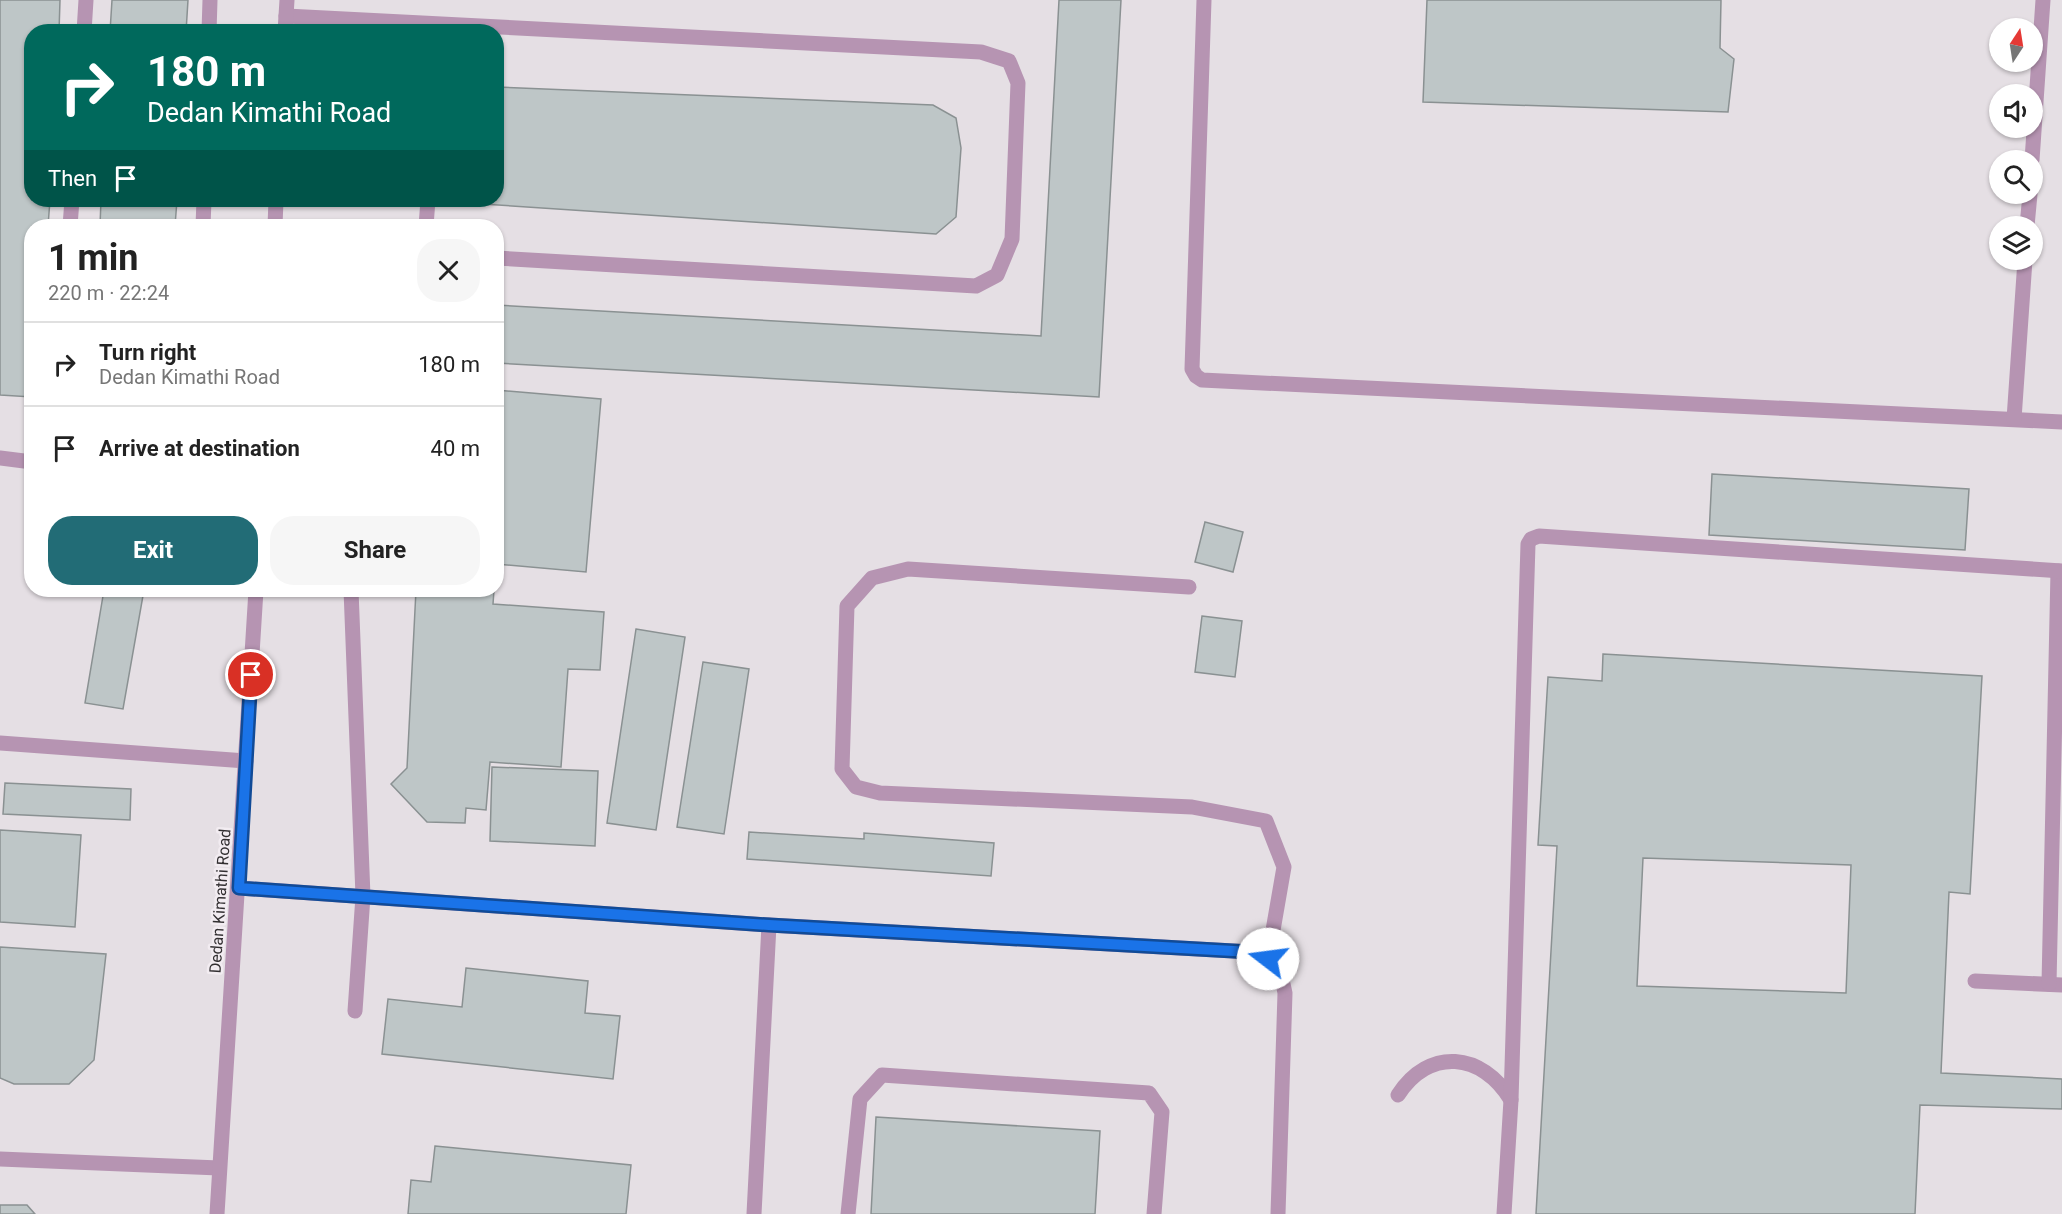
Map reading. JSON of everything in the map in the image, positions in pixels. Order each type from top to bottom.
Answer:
[{"type":"street","points":[[84,24],[86,0]]},
{"type":"street","points":[[209,24],[210,0]]},
{"type":"street","points":[[1204,0],[1192,369],[1202,380],[2062,423]]},
{"type":"street","points":[[2033,150],[2043,0]]},
{"type":"street","points":[[285,24],[286,8],[409,24]]},
{"type":"street","points":[[504,31],[981,52],[1009,61],[1018,83],[1012,239],[997,275],[976,286],[504,258]]},
{"type":"street","points":[[2014,419],[2024,270]]},
{"type":"street","points":[[0,458],[24,460]]},
{"type":"street","points":[[1504,1214],[1511,1100],[1527,556],[1531,538],[1539,536],[2060,571],[2056,984],[1975,981]]},
{"type":"street","points":[[1189,586],[908,569],[872,578],[847,606],[842,769],[856,787],[880,793],[1192,807],[1266,821],[1284,867],[1268,959]]},
{"type":"street","name":"Dedan Kimathi Road","points":[[217,1214],[256,597]]},
{"type":"street","points":[[351,597],[363,896],[355,1011]]},
{"type":"street","points":[[0,743],[246,761]]},
{"type":"street","points":[[239,888],[769,925],[1251,952],[1268,959],[1282,978],[1285,993],[1278,1214]]},
{"type":"street","points":[[754,1214],[769,925]]},
{"type":"street","points":[[1398,1095],[1417,1072],[1445,1061],[1459,1061],[1476,1065],[1490,1074],[1502,1085],[1511,1100]]},
{"type":"street","points":[[848,1214],[860,1099],[882,1075],[1149,1093],[1162,1112],[1154,1214]]},
{"type":"street","points":[[0,1159],[219,1168]]},
{"type":"building","points":[[0,0],[60,0],[59,24],[24,24],[24,207],[49,207],[49,219],[24,219],[24,396],[0,395]]},
{"type":"building","points":[[112,0],[188,0],[186,24],[110,24]]},
{"type":"building","points":[[1059,0],[1121,0],[1099,397],[504,363],[504,305],[1041,336]]},
{"type":"building","points":[[1427,0],[1721,0],[1720,48],[1734,59],[1728,112],[1423,102]]},
{"type":"building","points":[[504,87],[933,105],[956,118],[961,148],[956,217],[936,234],[504,205]]},
{"type":"building","points":[[101,207],[176,207],[176,219],[100,219]]},
{"type":"building","points":[[504,391],[601,399],[586,572],[504,565]]},
{"type":"building","points":[[1712,474],[1969,489],[1965,550],[1709,535]]},
{"type":"building","points":[[1205,522],[1243,532],[1233,572],[1195,562]]},
{"type":"building","points":[[103,597],[143,597],[123,709],[85,703]]},
{"type":"building","points":[[416,597],[494,597],[493,604],[604,612],[600,670],[568,669],[561,767],[490,762],[486,810],[466,808],[465,823],[427,822],[391,784],[407,768]]},
{"type":"building","points":[[1202,616],[1242,621],[1235,677],[1195,672]]},
{"type":"building","points":[[636,629],[685,637],[656,830],[607,823]]},
{"type":"building","points":[[1603,654],[1982,676],[1970,894],[1949,892],[1941,1073],[2062,1079],[2062,1109],[1920,1105],[1915,1214],[1536,1214],[1557,846],[1538,845],[1548,677],[1602,681]],"holes":[[[1643,858],[1851,865],[1846,993],[1637,986]]]},
{"type":"building","points":[[703,662],[749,669],[724,834],[677,827]]},
{"type":"building","points":[[492,767],[598,771],[595,846],[490,841]]},
{"type":"building","points":[[5,783],[131,789],[130,820],[3,814]]},
{"type":"building","points":[[0,830],[81,835],[75,927],[0,922]]},
{"type":"building","points":[[749,832],[864,839],[864,833],[994,843],[991,876],[747,859]]},
{"type":"building","points":[[0,947],[106,954],[94,1060],[69,1084],[14,1084],[0,1078]]},
{"type":"building","points":[[466,968],[588,981],[585,1013],[620,1016],[613,1079],[382,1054],[388,999],[462,1007]]},
{"type":"building","points":[[876,1117],[1100,1131],[1095,1214],[871,1214]]},
{"type":"building","points":[[435,1146],[631,1165],[626,1214],[408,1214],[411,1180],[431,1182]]},
{"type":"building","points":[[0,1205],[27,1205],[35,1214],[0,1214]]},
{"type":"route","points":[[251,675],[239,888],[769,925],[1251,952],[1268,959]]}]
